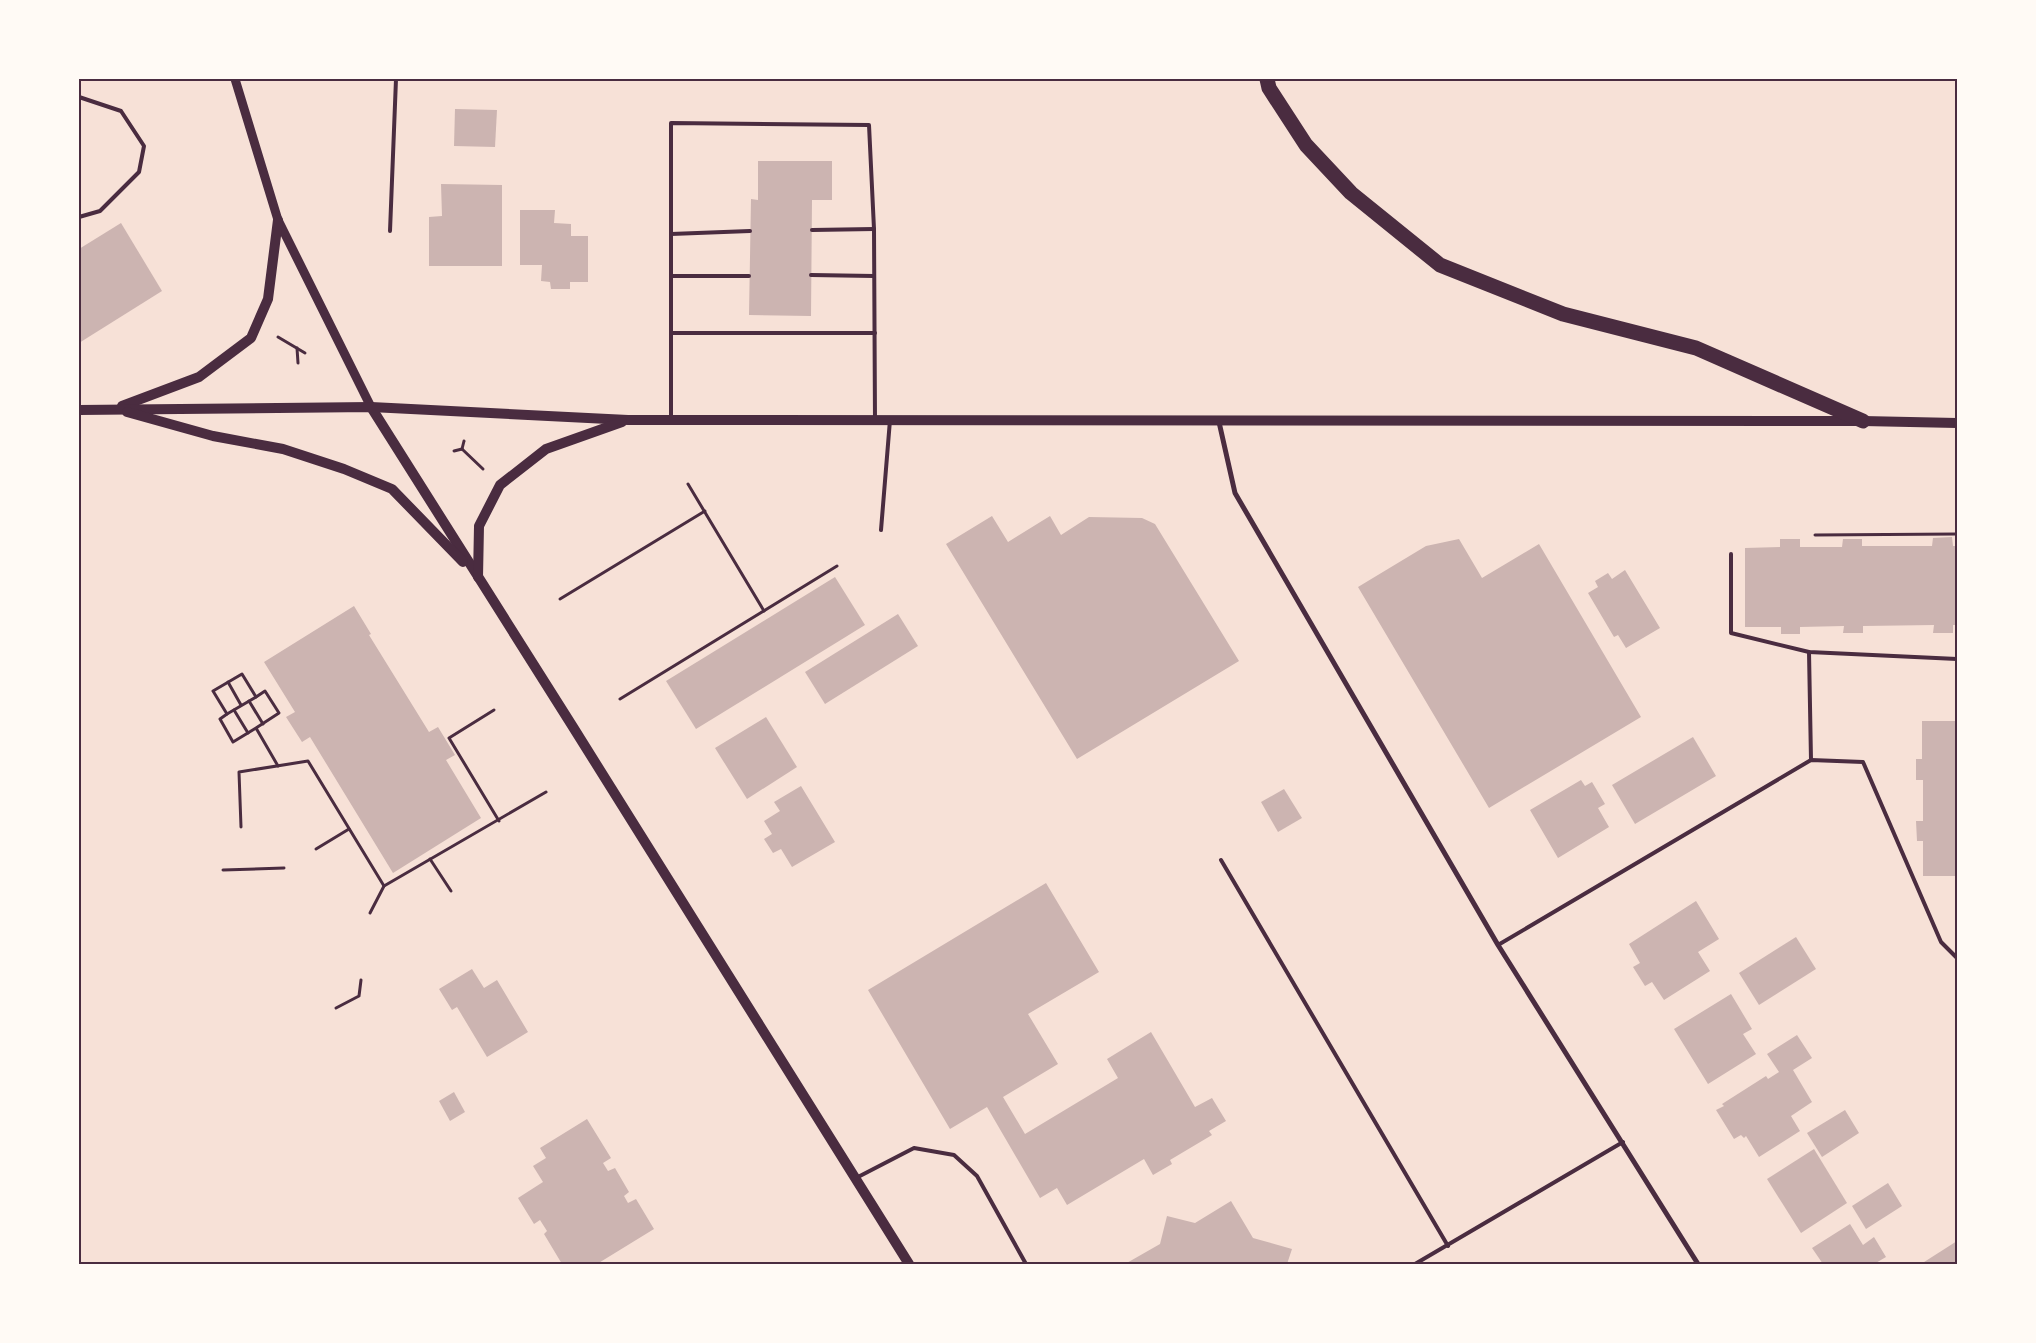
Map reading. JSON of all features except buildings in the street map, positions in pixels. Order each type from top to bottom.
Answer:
[{"type":"highway","points":[[1266,79],[1306,145],[1351,192],[1440,265],[1563,314],[1696,348],[1863,421]]},
{"type":"main road","points":[[115,408],[199,376],[251,338],[268,299],[278,220]]},
{"type":"main road","points":[[79,410],[115,408],[371,407],[628,420],[1219,422],[1863,421],[1957,423]]},
{"type":"main road","points":[[371,407],[909,1264]]},
{"type":"main road","points":[[115,408],[213,436],[283,449],[344,469],[392,489],[478,577]]},
{"type":"main road","points":[[478,577],[479,526],[500,485],[546,449],[628,420]]},
{"type":"street","points":[[235,79],[278,220],[371,407]]},
{"type":"street","points":[[1219,422],[1234,493],[1498,945],[1698,1264]]},
{"type":"lane","points":[[390,231],[396,79]]},
{"type":"lane","points":[[79,97],[121,110],[144,146],[139,172],[100,211],[79,217]]},
{"type":"lane","points":[[671,419],[671,123],[869,124],[874,228],[875,420]]},
{"type":"lane","points":[[812,230],[874,228]]},
{"type":"lane","points":[[671,234],[750,232]]},
{"type":"lane","points":[[671,276],[749,276]]},
{"type":"lane","points":[[811,276],[874,276]]},
{"type":"lane","points":[[672,333],[874,333]]},
{"type":"lane","points":[[881,530],[890,420]]},
{"type":"lane","points":[[1731,554],[1731,633],[1809,652],[1957,659]]},
{"type":"lane","points":[[1809,652],[1811,760]]},
{"type":"lane","points":[[1498,945],[1811,760],[1863,762],[1941,942],[1957,958]]},
{"type":"lane","points":[[1221,860],[1448,1246]]},
{"type":"lane","points":[[1415,1264],[1623,1142]]},
{"type":"lane","points":[[856,1178],[914,1148],[954,1156],[977,1176],[1026,1264]]},
{"type":"path","points":[[277,337],[305,352]]},
{"type":"path","points":[[296,348],[298,363]]},
{"type":"path","points":[[462,449],[464,441]]},
{"type":"path","points":[[454,451],[462,449]]},
{"type":"path","points":[[462,449],[483,469]]},
{"type":"path","points":[[688,484],[764,611]]},
{"type":"path","points":[[560,598],[705,511]]},
{"type":"path","points":[[1815,536],[1957,534]]},
{"type":"path","points":[[620,699],[838,566]]},
{"type":"path","points":[[227,714],[213,691],[228,682],[242,674],[256,697]]},
{"type":"path","points":[[228,682],[242,705]]},
{"type":"path","points":[[265,691],[279,713],[233,742],[220,719],[249,701],[265,691]]},
{"type":"path","points":[[249,701],[263,724]]},
{"type":"path","points":[[234,710],[248,732]]},
{"type":"path","points":[[494,710],[449,738],[500,820]]},
{"type":"path","points":[[256,728],[278,766]]},
{"type":"path","points":[[241,827],[239,772],[308,761],[384,886]]},
{"type":"path","points":[[370,913],[384,886],[546,792]]},
{"type":"path","points":[[316,849],[349,828]]},
{"type":"path","points":[[430,859],[451,891]]},
{"type":"path","points":[[223,870],[284,868]]},
{"type":"path","points":[[336,1008],[359,996],[361,980]]}]
